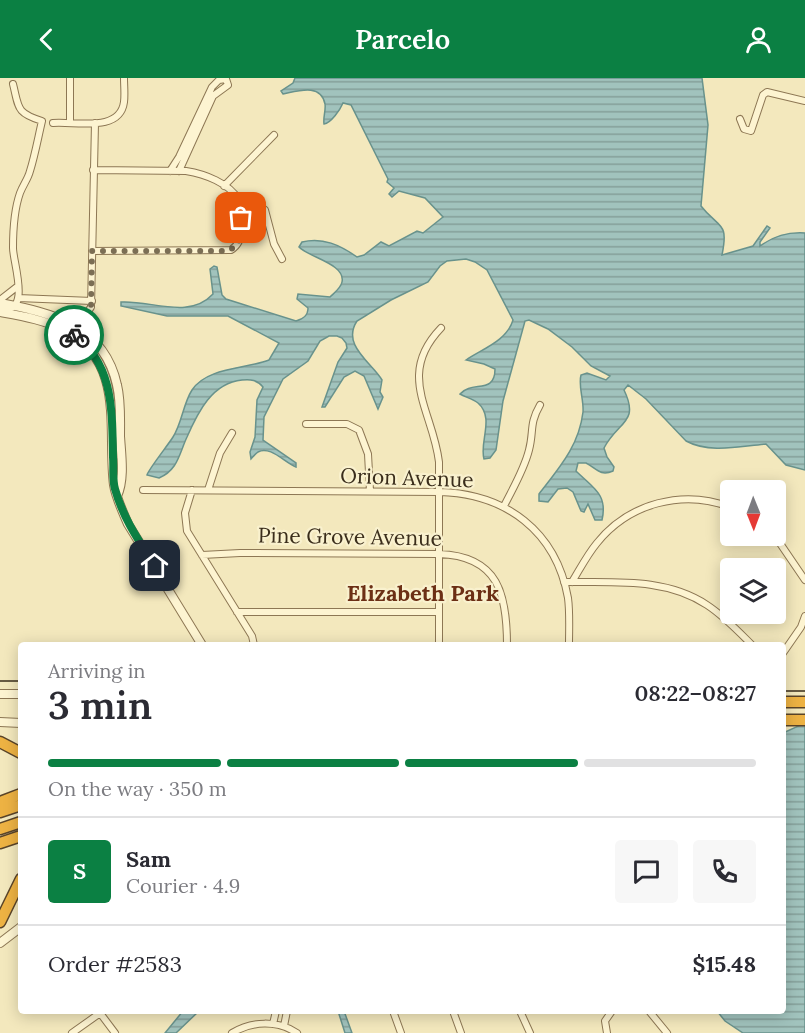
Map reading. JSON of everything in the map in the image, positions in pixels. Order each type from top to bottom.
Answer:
[{"type":"highway","points":[[786,702],[805,702]]},
{"type":"highway","points":[[787,720],[805,720]]},
{"type":"highway","points":[[0,742],[18,751]]},
{"type":"highway","points":[[0,802],[18,795]]},
{"type":"highway","points":[[0,812],[18,806]]},
{"type":"highway","points":[[0,829],[18,823]]},
{"type":"highway","points":[[0,843],[18,837]]},
{"type":"highway","points":[[0,922],[18,885]]},
{"type":"street","points":[[70,78],[70,121]]},
{"type":"street","points":[[53,123],[111,121],[120,113],[124,104],[124,78]]},
{"type":"street","points":[[212,78],[212,87]]},
{"type":"street","points":[[170,171],[212,87],[219,80],[228,80],[228,85],[213,96],[179,171]]},
{"type":"street","points":[[0,310],[8,309],[17,302],[17,267],[13,254],[15,214],[30,171],[42,121],[24,115],[20,111],[13,84]]},
{"type":"street","points":[[740,119],[744,129],[751,131],[763,95],[767,92],[805,101]]},
{"type":"street","points":[[68,332],[88,313],[92,301],[95,123]]},
{"type":"street","points":[[224,186],[274,135]]},
{"type":"street","points":[[93,170],[198,173],[224,186],[239,200],[256,204],[265,210],[274,244],[282,259]]},
{"type":"street","points":[[92,251],[227,251],[240,242],[239,200]]},
{"type":"street","points":[[0,301],[18,286]]},
{"type":"street","points":[[0,301],[92,301]]},
{"type":"street","points":[[17,302],[75,326],[90,337],[106,357],[117,386],[121,476],[117,496]]},
{"type":"street","points":[[0,310],[40,320],[68,332],[90,350],[106,376],[111,402],[114,486],[117,496],[128,524],[200,642]]},
{"type":"street","points":[[439,642],[438,452],[420,398],[418,376],[421,358],[430,340],[441,328]]},
{"type":"street","points":[[504,506],[525,463],[530,446],[533,417],[540,405]]},
{"type":"street","points":[[306,424],[347,424],[358,430],[368,454],[370,491]]},
{"type":"street","points":[[208,490],[220,453],[232,433]]},
{"type":"street","name":"Orion Avenue","points":[[143,490],[457,492],[483,497],[504,506],[523,520],[541,537],[552,554],[564,582],[569,605],[569,642]]},
{"type":"street","points":[[192,490],[185,513],[185,524],[252,636],[253,642]]},
{"type":"street","points":[[572,582],[598,542],[640,508],[659,502],[683,499],[702,500],[720,504]]},
{"type":"street","points":[[782,546],[805,580]]},
{"type":"street","name":"Pine Grove Avenue","points":[[202,555],[240,553],[455,555],[472,561],[484,569],[496,582],[505,607],[507,642]]},
{"type":"street","points":[[564,582],[640,583],[671,589],[709,607],[749,642]]},
{"type":"street","points":[[237,612],[439,612]]},
{"type":"street","points":[[786,650],[801,627],[805,616]]},
{"type":"street","points":[[0,694],[18,694]]},
{"type":"street","points":[[0,722],[18,723]]},
{"type":"street","points":[[0,943],[18,929]]},
{"type":"street","points":[[72,1033],[98,1014]]},
{"type":"street","points":[[102,1014],[115,1033]]},
{"type":"street","points":[[273,1024],[275,1014]]},
{"type":"street","points":[[284,1026],[286,1014]]},
{"type":"street","points":[[394,1014],[401,1033]]},
{"type":"street","points":[[454,1014],[461,1033]]},
{"type":"street","points":[[521,1014],[530,1033]]},
{"type":"street","points":[[607,1033],[604,1021],[610,1014]]},
{"type":"street","points":[[652,1014],[668,1033]]},
{"type":"street","points":[[232,1033],[249,1025],[273,1024],[284,1026],[297,1033]]},
{"type":"water","points":[[295,78],[702,78],[708,125],[701,206],[721,226],[724,236],[722,255],[753,246],[767,226],[770,228],[760,242],[760,246],[781,235],[805,233],[805,470],[786,465],[766,444],[715,448],[686,441],[646,399],[628,385],[624,390],[630,409],[628,416],[604,448],[614,467],[613,471],[605,473],[586,463],[578,463],[576,471],[598,492],[603,504],[602,520],[595,520],[588,504],[584,512],[581,511],[573,492],[567,488],[558,489],[548,502],[539,501],[539,494],[573,446],[581,424],[583,403],[581,375],[587,373],[606,380],[610,376],[591,366],[572,347],[548,329],[529,320],[525,321],[503,401],[496,450],[490,458],[484,459],[486,423],[483,409],[474,400],[460,394],[471,388],[487,385],[494,377],[495,369],[466,360],[500,339],[513,320],[487,270],[466,259],[447,261],[440,266],[428,282],[391,300],[357,321],[353,330],[355,346],[382,380],[380,392],[383,397],[378,409],[364,376],[355,371],[344,377],[325,407],[322,407],[338,362],[347,348],[342,338],[337,336],[329,336],[320,341],[308,361],[283,379],[264,417],[263,440],[296,463],[296,467],[277,455],[263,450],[251,459],[257,400],[263,387],[256,381],[245,380],[231,382],[207,400],[170,471],[159,478],[147,475],[173,437],[189,395],[199,382],[217,373],[269,360],[279,343],[228,316],[167,316],[121,306],[121,302],[169,307],[193,306],[213,294],[210,269],[214,266],[217,267],[222,295],[226,299],[296,321],[305,317],[308,308],[297,299],[298,294],[330,297],[342,282],[342,276],[338,270],[299,247],[302,242],[324,241],[357,257],[364,255],[381,242],[389,246],[417,231],[423,233],[443,217],[425,198],[399,191],[392,197],[389,194],[394,188],[387,182],[388,179],[351,105],[343,103],[332,119],[324,124],[325,104],[319,93],[302,90],[283,94],[281,91],[293,83]]},
{"type":"water","points":[[805,723],[805,1033],[743,1033],[725,1021],[719,1014],[786,1014],[786,732]]},
{"type":"water","points":[[181,1014],[196,1014],[176,1033],[165,1033]]},
{"type":"water","points":[[339,1014],[345,1014],[352,1033],[345,1033]]},
{"type":"tram line","points":[[0,681],[18,681]]},
{"type":"tram line","points":[[786,691],[805,691]]},
{"type":"way so far","points":[[74,335],[68,332],[84,318],[91,307],[92,251],[227,251],[240,242],[241,218]]},
{"type":"district","name":"Elizabeth Park","points":[[423,593]]},
{"type":"route","points":[[74,335],[95,356],[106,376],[111,402],[114,486],[128,524],[155,566]]}]
